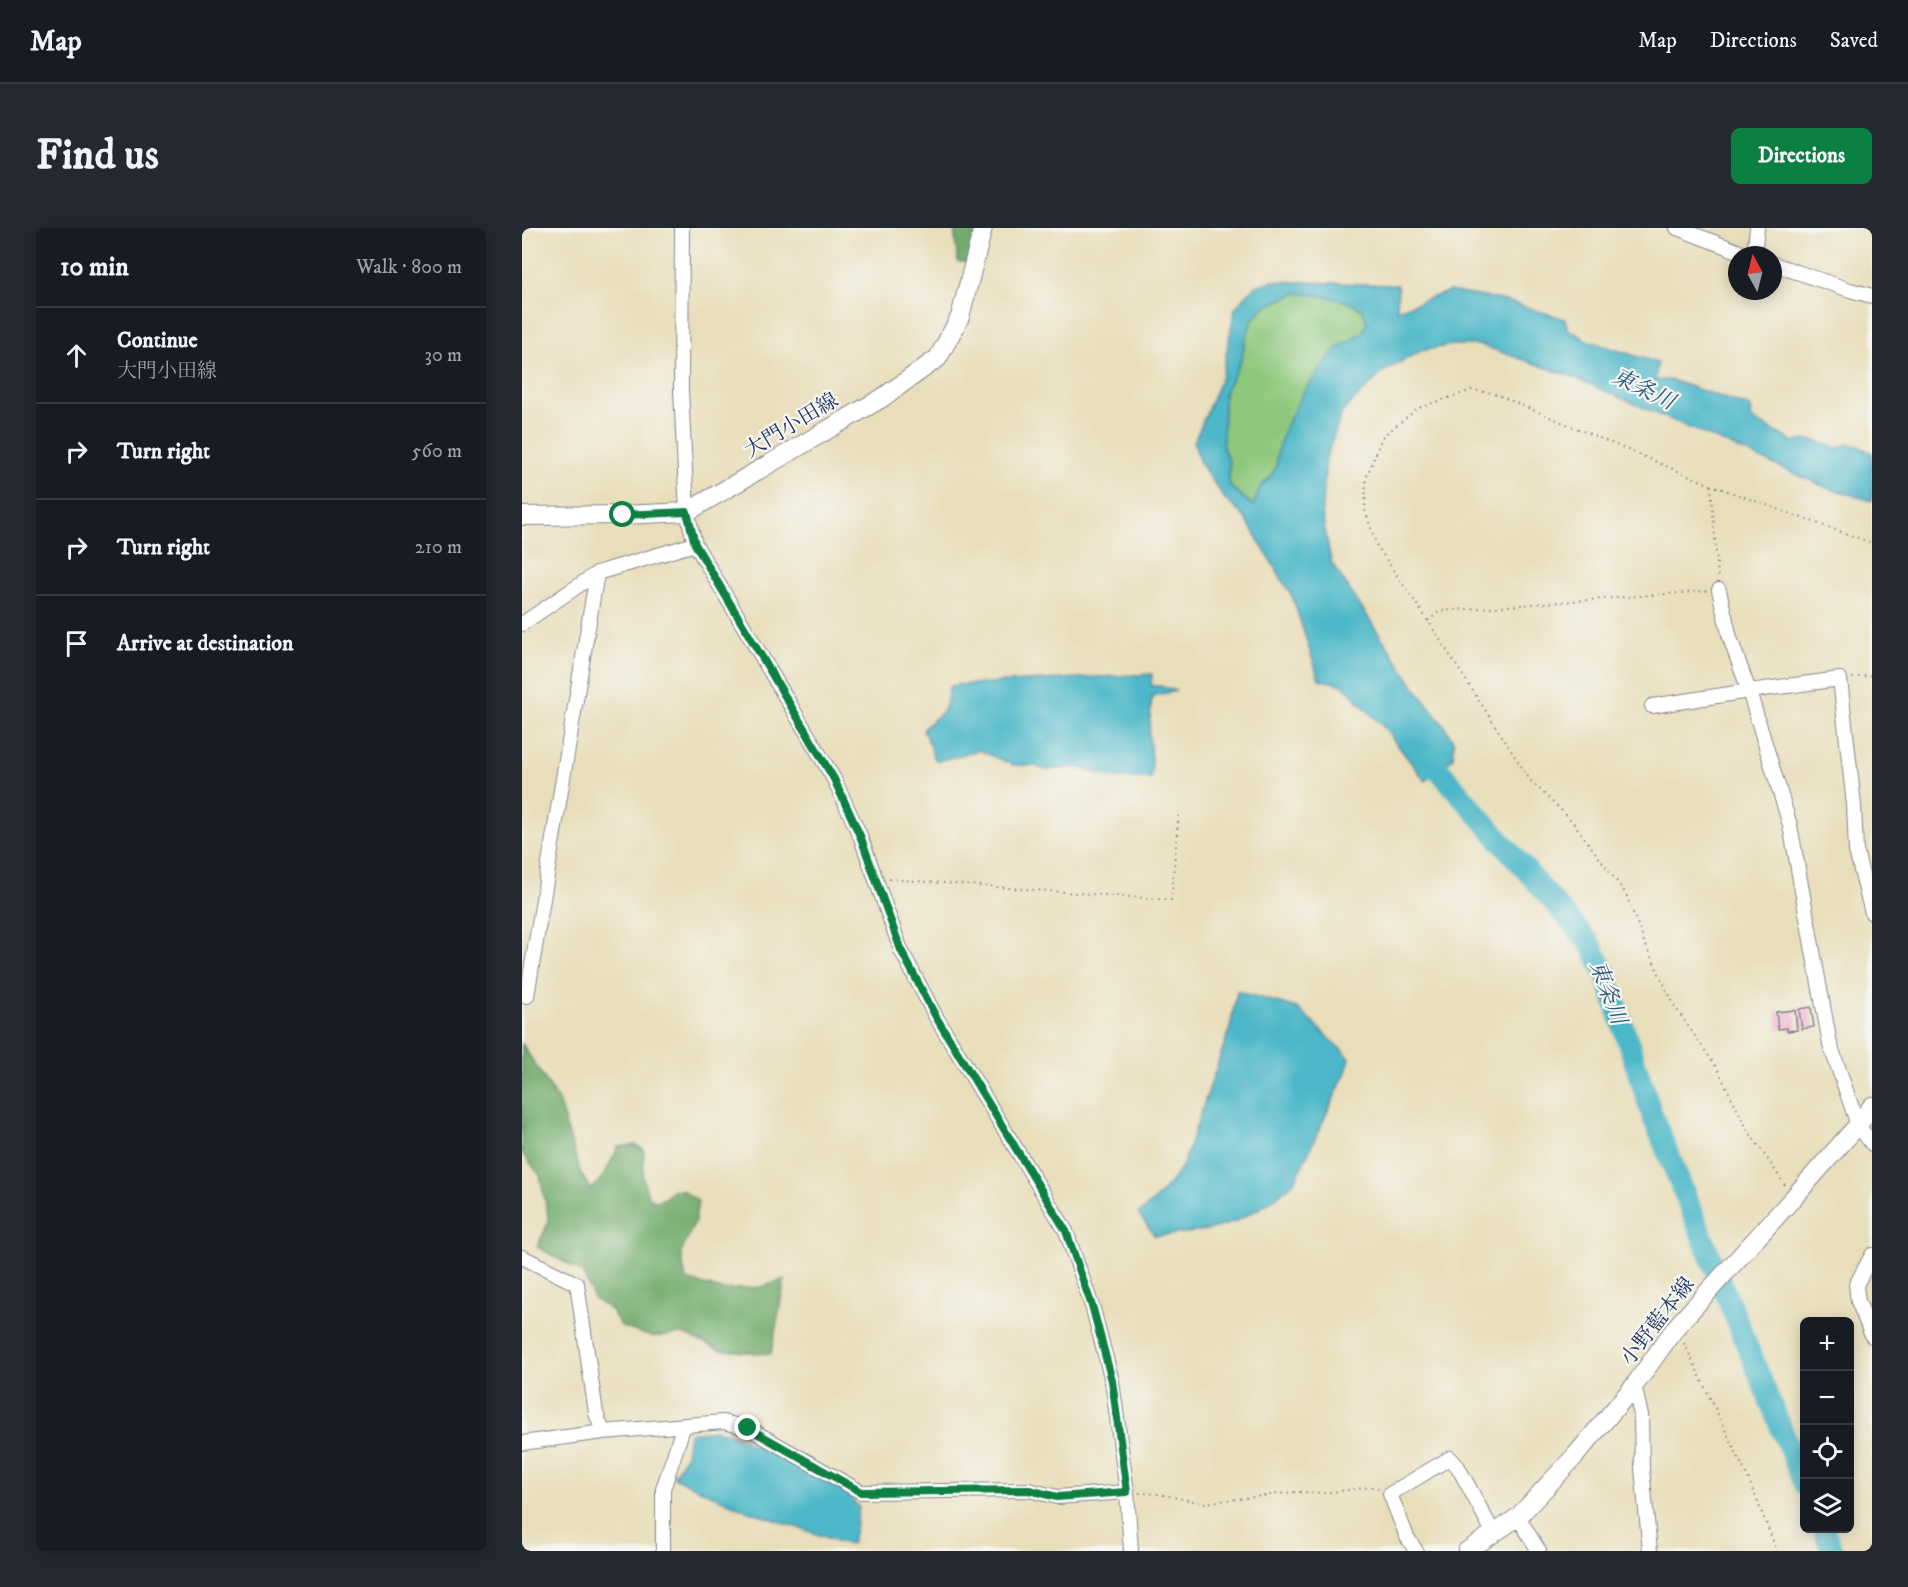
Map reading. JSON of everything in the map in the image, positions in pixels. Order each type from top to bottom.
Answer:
[{"type":"main road","name":"大門小田線","points":[[522,516],[687,512],[882,398],[938,358],[960,317],[983,228]]},
{"type":"main road","name":"小野藍本線","points":[[1467,1551],[1518,1517],[1575,1456],[1634,1386],[1676,1327],[1872,1107]]},
{"type":"street","points":[[682,228],[681,390],[687,512],[695,544],[834,779],[861,838],[901,950],[936,1017],[1066,1231],[1093,1309],[1112,1381],[1127,1492],[1131,1551]]},
{"type":"street","points":[[1677,228],[1728,247]]},
{"type":"street","points":[[1755,246],[1757,228]]},
{"type":"street","points":[[1782,267],[1872,296]]},
{"type":"street","points":[[522,624],[597,573],[695,544]]},
{"type":"street","points":[[527,996],[597,573]]},
{"type":"street","points":[[1719,590],[1730,638],[1749,691],[1790,825],[1830,1044],[1858,1125],[1872,1144]]},
{"type":"street","points":[[1652,706],[1840,679],[1854,805],[1856,851],[1872,913]]},
{"type":"street","points":[[1872,1255],[1856,1285],[1858,1302],[1872,1336]]},
{"type":"street","points":[[522,1257],[577,1284],[596,1413],[603,1432]]},
{"type":"street","points":[[1634,1386],[1641,1415],[1642,1469],[1650,1551]]},
{"type":"street","points":[[522,1443],[603,1432],[723,1422],[748,1428],[861,1492],[1029,1490],[1057,1497],[1127,1492]]},
{"type":"street","points":[[663,1551],[663,1489],[684,1425]]},
{"type":"street","points":[[1416,1551],[1407,1537],[1390,1494],[1450,1458],[1458,1467],[1494,1534]]},
{"type":"street","points":[[1518,1517],[1539,1551]]},
{"type":"path","points":[[1794,1197],[1747,1129],[1718,1068],[1675,1007],[1645,944],[1626,894],[1572,821],[1530,780],[1377,546],[1365,510],[1366,479],[1382,437],[1418,408],[1472,390],[1493,393],[1711,485],[1872,543]]},
{"type":"path","points":[[1428,621],[1440,610],[1719,590],[1711,485]]},
{"type":"path","points":[[1840,679],[1872,675]]},
{"type":"path","points":[[874,878],[1171,900],[1179,811]]},
{"type":"path","points":[[1676,1327],[1749,1480],[1777,1551]]},
{"type":"path","points":[[1127,1492],[1159,1494],[1203,1503],[1296,1492],[1324,1493],[1372,1487],[1390,1494]]},
{"type":"green space","points":[[954,228],[976,228],[969,262],[958,262]]},
{"type":"green space","points":[[1296,293],[1331,297],[1346,302],[1363,310],[1367,323],[1363,332],[1334,351],[1278,450],[1276,467],[1260,487],[1254,506],[1231,487],[1229,481],[1229,462],[1223,448],[1224,394],[1242,358],[1252,320],[1264,307]]},
{"type":"green space","points":[[522,1044],[558,1100],[581,1174],[591,1190],[605,1174],[618,1147],[636,1145],[644,1150],[643,1178],[648,1197],[656,1201],[665,1198],[672,1190],[682,1190],[698,1201],[695,1221],[681,1253],[686,1280],[723,1290],[762,1287],[785,1279],[771,1354],[720,1350],[683,1334],[652,1337],[622,1327],[611,1310],[594,1299],[582,1272],[537,1247],[549,1221],[540,1175],[522,1153]]},
{"type":"water","points":[[1271,281],[1398,285],[1397,310],[1450,291],[1506,301],[1565,319],[1568,329],[1586,340],[1658,363],[1655,380],[1671,380],[1751,407],[1750,418],[1792,441],[1813,440],[1837,448],[1848,444],[1872,453],[1872,501],[1825,487],[1573,377],[1481,345],[1451,345],[1421,351],[1384,371],[1342,412],[1326,458],[1322,513],[1331,562],[1454,742],[1453,758],[1425,781],[1386,730],[1343,685],[1319,679],[1292,596],[1245,518],[1225,499],[1199,461],[1194,442],[1222,376],[1235,308],[1254,287]],"holes":[[[1296,293],[1331,297],[1355,305],[1363,310],[1367,323],[1363,332],[1334,351],[1303,393],[1284,430],[1276,467],[1260,487],[1253,506],[1231,487],[1229,482],[1229,462],[1223,448],[1224,394],[1242,358],[1252,320],[1264,307]]]},
{"type":"water","points":[[1152,674],[1151,686],[1176,691],[1152,696],[1149,735],[1151,778],[1116,778],[1075,767],[1046,770],[1036,766],[1013,765],[979,750],[938,761],[933,757],[923,731],[943,710],[949,687],[954,685]]},
{"type":"water","points":[[1237,991],[1297,1008],[1350,1058],[1346,1072],[1295,1181],[1287,1188],[1258,1209],[1225,1225],[1200,1231],[1155,1236],[1138,1214],[1163,1192],[1183,1165],[1230,1028]]},
{"type":"water","points":[[715,1430],[725,1432],[788,1460],[850,1496],[859,1508],[852,1543],[846,1544],[743,1509],[673,1477],[686,1455],[689,1433]]},
{"type":"building","points":[[1811,1007],[1814,1027],[1802,1029],[1799,1009]]},
{"type":"building","points":[[1795,1010],[1797,1030],[1778,1029],[1776,1012]]},
{"type":"waterway","name":"東条川","points":[[1419,747],[1591,945],[1605,972],[1653,1117],[1802,1479]]},
{"type":"waterway","name":"東条川","points":[[1825,1533],[1832,1551]]},
{"type":"route","points":[[623,515],[687,512],[695,544],[834,779],[861,838],[901,950],[936,1017],[1066,1231],[1093,1309],[1112,1381],[1127,1492],[1057,1497],[1029,1490],[861,1492],[748,1428]]}]
